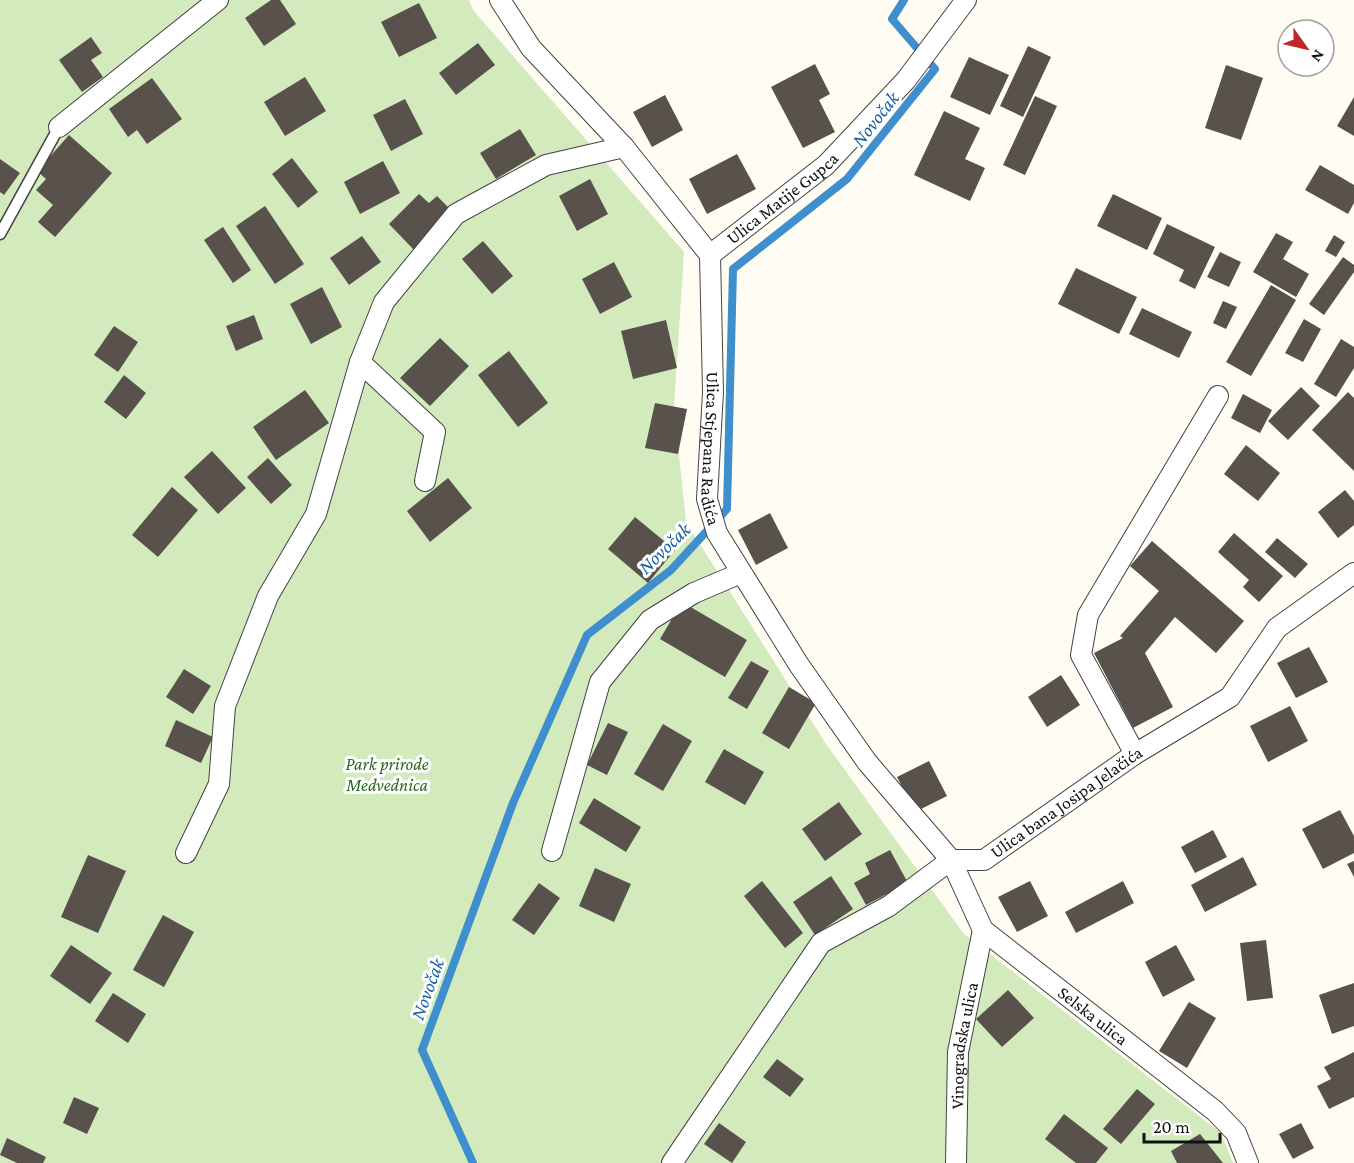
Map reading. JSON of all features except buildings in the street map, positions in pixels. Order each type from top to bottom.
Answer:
[{"type":"street","points":[[59,127],[218,0]]},
{"type":"street","points":[[500,0],[531,48],[624,147],[710,255]]},
{"type":"street","name":"Ulica Matije Gupca","points":[[710,255],[826,165],[906,80],[966,0]]},
{"type":"street","points":[[186,853],[219,784],[225,706],[268,596],[316,514],[360,362],[384,302],[456,214],[546,165],[624,147]]},
{"type":"street","name":"Ulica Stjepana Radića","points":[[710,255],[713,392],[707,499],[717,533],[799,665],[867,762],[951,860]]},
{"type":"street","points":[[360,362],[435,432],[425,481]]},
{"type":"street","points":[[1135,754],[1081,655],[1088,615],[1218,396]]},
{"type":"street","points":[[552,850],[600,682],[650,620],[694,593],[741,573]]},
{"type":"street","name":"Ulica bana Josipa Jelačića","points":[[951,860],[984,860],[1135,754],[1230,697],[1277,628],[1354,573]]},
{"type":"street","points":[[672,1163],[821,943],[889,906],[951,860]]},
{"type":"street","name":"Selska ulica","points":[[951,860],[983,930],[1215,1111],[1236,1134],[1248,1163]]},
{"type":"street","name":"Vinogradska ulica","points":[[956,1163],[958,1052],[983,930]]},
{"type":"lane","points":[[0,234],[59,127]]},
{"type":"green space","name":"Park prirode Medvednica","points":[[0,0],[469,0],[473,10],[684,252],[674,407],[686,522],[826,744],[964,934],[1221,1133],[1233,1163],[0,1163]]},
{"type":"waterway","name":"Novočak","points":[[473,1163],[422,1050],[513,803],[587,635],[671,570],[727,509],[733,269],[847,179],[935,69],[892,19],[904,0]]}]
